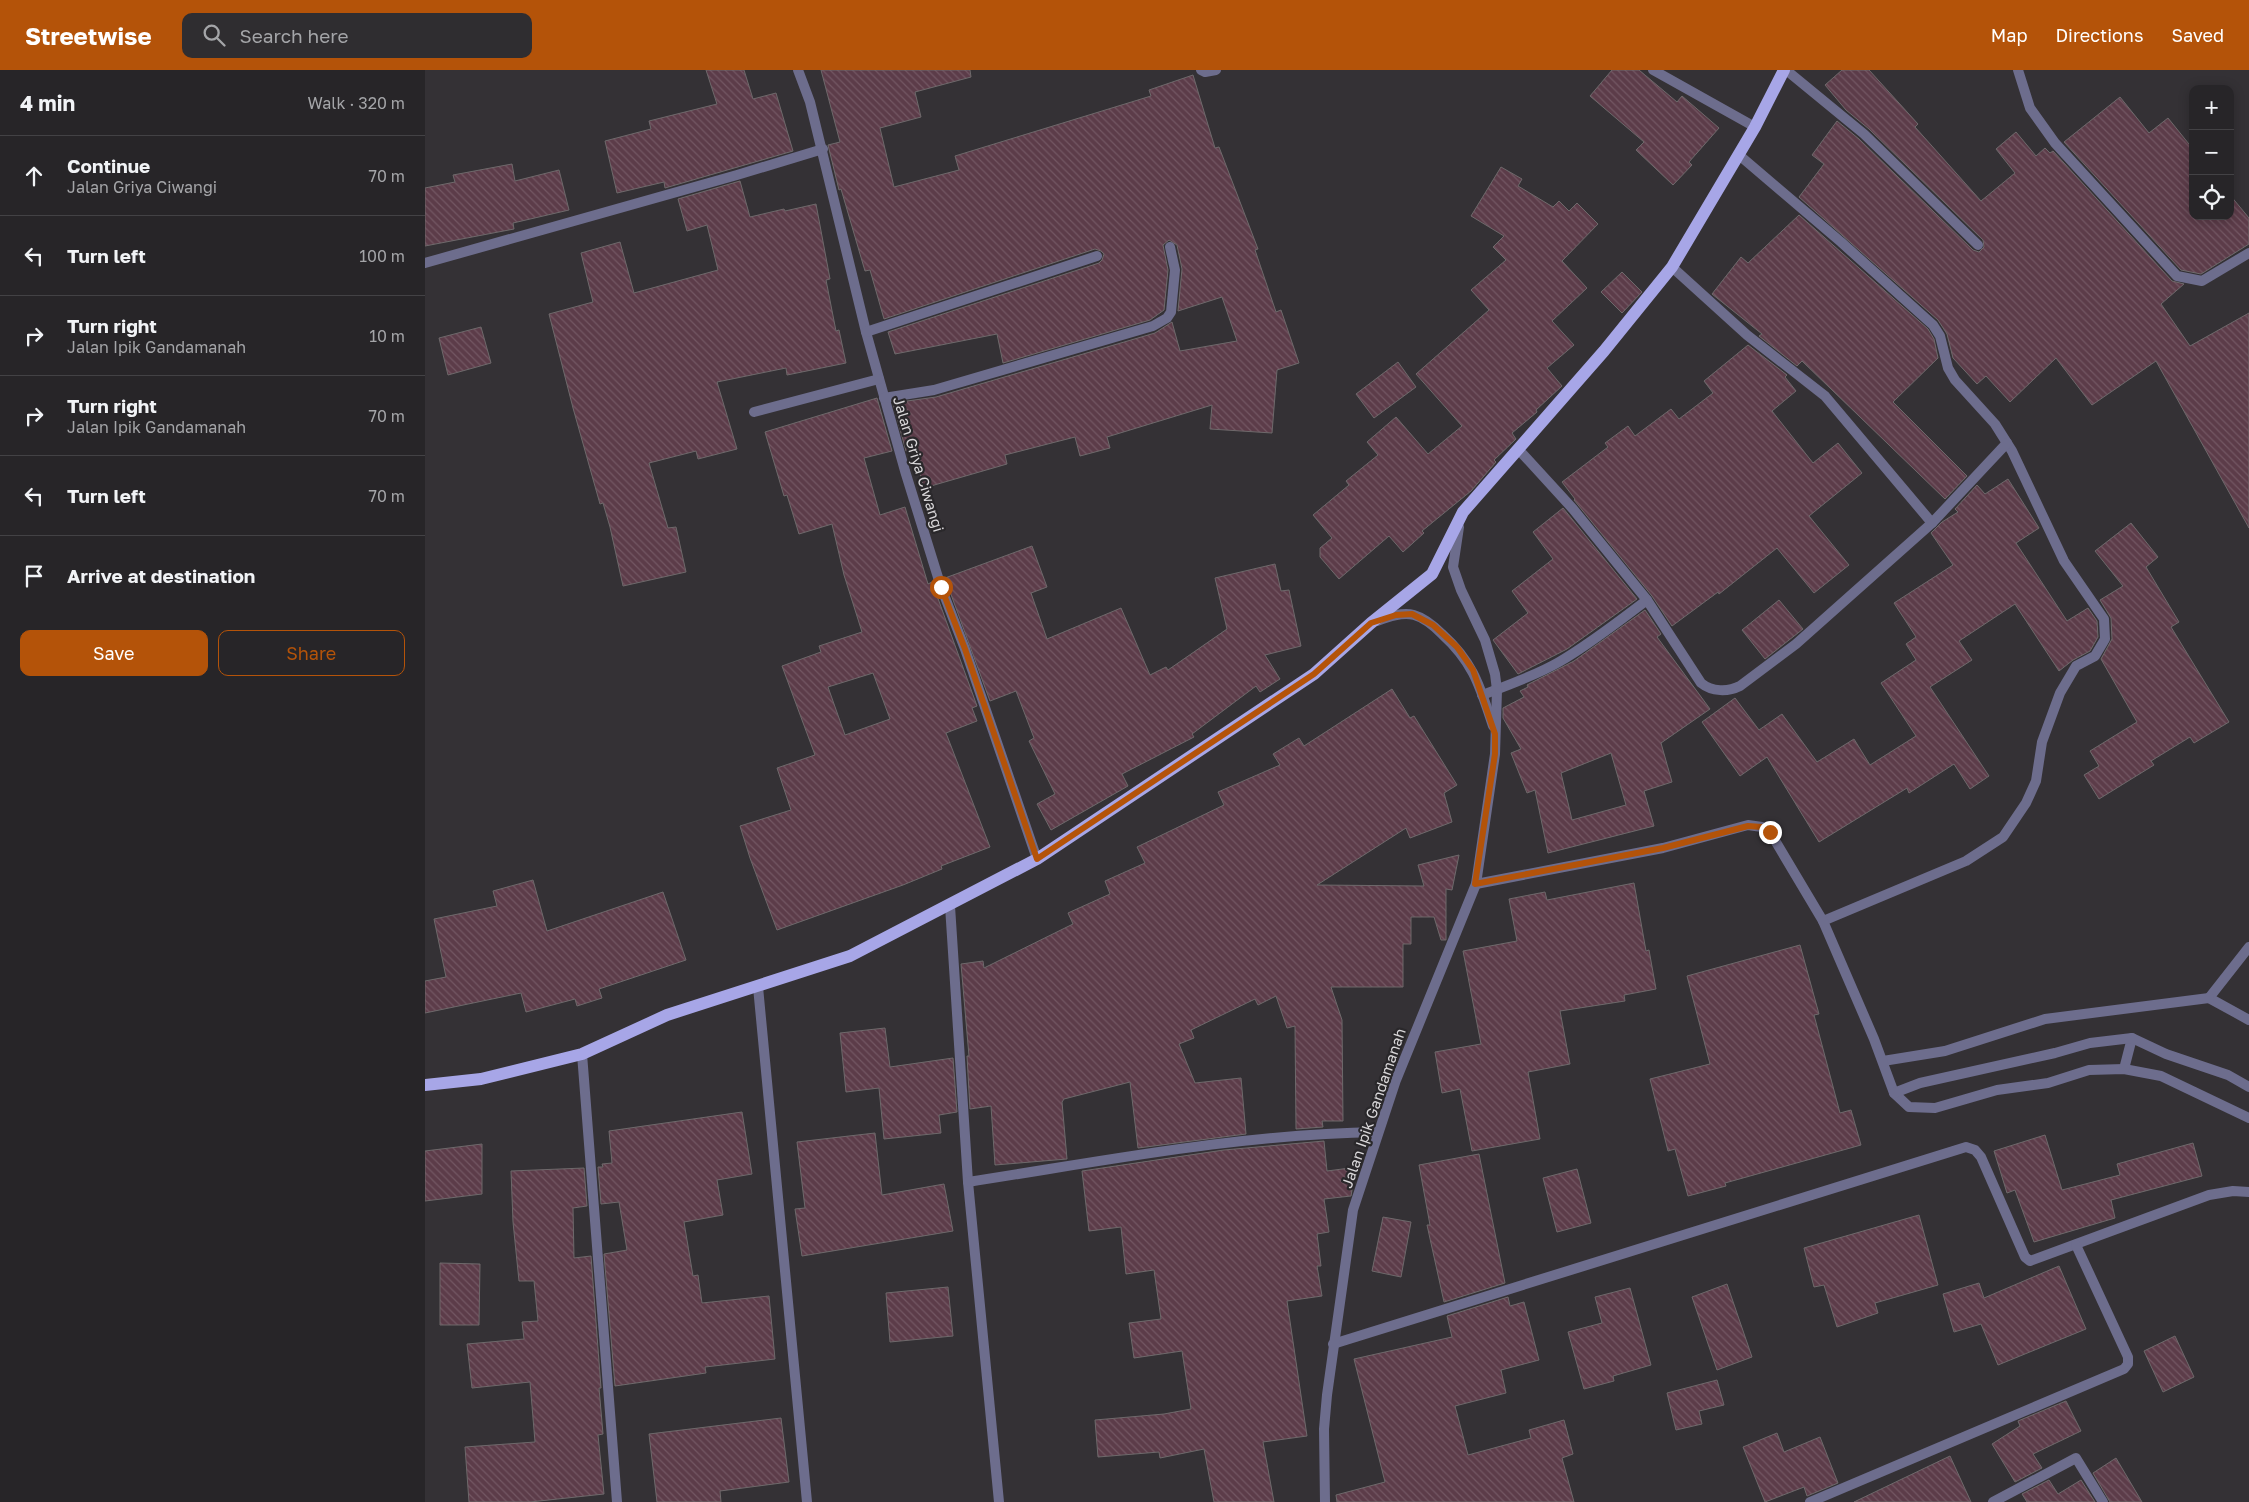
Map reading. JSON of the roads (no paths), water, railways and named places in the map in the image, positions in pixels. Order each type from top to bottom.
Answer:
[{"type":"main road","points":[[425,1085],[481,1080],[582,1054],[667,1016],[850,956],[950,906],[1037,859],[1314,674],[1371,623],[1432,574],[1463,512],[1604,351],[1672,267],[1739,155],[1785,70]]},
{"type":"street","name":"Jalan Griya Ciwangi","points":[[798,70],[810,102],[823,149],[866,332],[905,472],[941,587],[965,649],[1037,859]]},
{"type":"street","points":[[1201,70],[1205,72],[1216,70]]},
{"type":"street","points":[[1653,70],[1755,127]]},
{"type":"street","points":[[1785,70],[1864,134],[1978,245]]},
{"type":"street","points":[[2018,70],[2030,108],[2055,143],[2177,276],[2203,281],[2249,253]]},
{"type":"street","points":[[425,263],[737,176],[823,149]]},
{"type":"street","points":[[1739,155],[1841,242],[1933,325],[1940,336],[1948,368],[1955,380],[1995,424],[2007,443],[2064,561],[2104,619],[2105,639],[2095,656],[2076,666],[2060,694],[2042,742],[2036,781],[2026,804],[2003,837],[1966,861],[1823,921]]},
{"type":"street","points":[[884,398],[934,390],[1153,326],[1167,318],[1171,312],[1175,270],[1170,247]]},
{"type":"street","points":[[866,332],[1097,256]]},
{"type":"street","points":[[1672,267],[1747,335],[1825,396],[1932,523]]},
{"type":"street","points":[[754,412],[879,379]]},
{"type":"street","points":[[1519,450],[1573,509],[1647,600],[1701,683],[1708,688],[1731,691],[1796,644],[1932,523],[2007,443]]},
{"type":"street","name":"Jalan Ipik Gandamanah","points":[[1325,1502],[1324,1429],[1333,1344],[1353,1210],[1377,1132],[1396,1080],[1475,884],[1495,754],[1497,690],[1485,640],[1461,590],[1453,567],[1457,534],[1463,512]]},
{"type":"street","points":[[1482,695],[1527,678],[1559,662],[1598,637],[1647,600]]},
{"type":"street","name":"Jalan Ipik Gandamanah","points":[[1371,623],[1396,615],[1412,614],[1423,618],[1457,647],[1473,670],[1495,734]]},
{"type":"street","points":[[1475,884],[1663,848],[1748,826],[1762,827],[1770,832],[1823,921],[1883,1061],[1894,1093],[1909,1107],[1935,1108],[1997,1090],[2048,1083],[2089,1070],[2124,1069],[2161,1076],[2249,1118]]},
{"type":"street","points":[[950,906],[968,1182],[999,1502]]},
{"type":"street","points":[[2209,998],[2249,947]]},
{"type":"street","points":[[758,987],[807,1502]]},
{"type":"street","points":[[1883,1061],[1945,1051],[2045,1019],[2209,998],[2249,1020]]},
{"type":"street","points":[[1894,1093],[1920,1083],[2055,1053],[2090,1043],[2131,1038],[2166,1054],[2228,1075],[2249,1087]]},
{"type":"street","points":[[2124,1069],[2131,1038]]},
{"type":"street","points":[[582,1054],[617,1502]]},
{"type":"street","points":[[968,1182],[1155,1152],[1258,1138],[1377,1132]]},
{"type":"street","points":[[1333,1344],[1966,1147],[1975,1150],[1981,1158],[2026,1259],[2034,1260],[2209,1195],[2233,1191],[2249,1192]]},
{"type":"street","points":[[1810,1502],[2124,1369],[2128,1364],[2127,1357],[2076,1245]]},
{"type":"street","points":[[1993,1502],[2076,1458],[2103,1502]]}]
